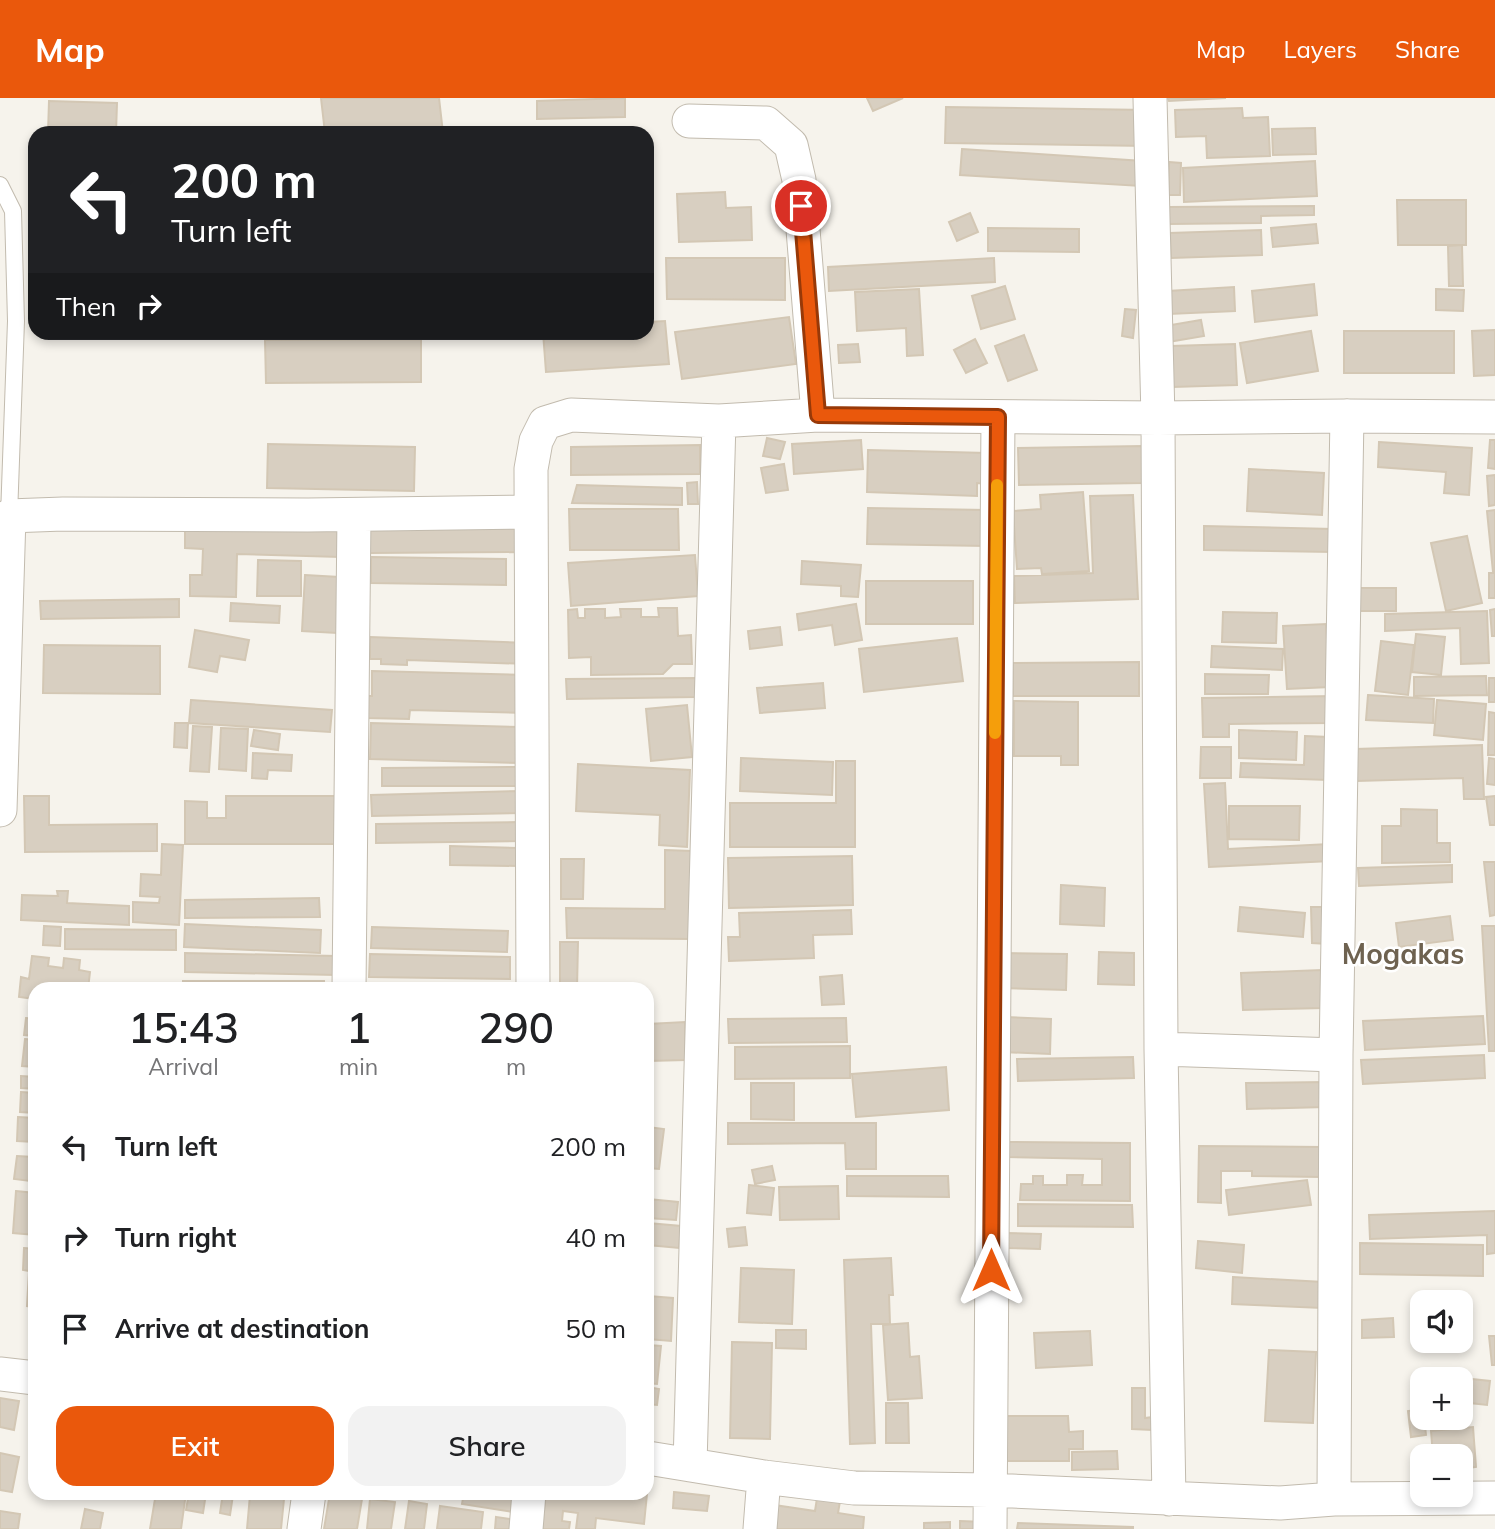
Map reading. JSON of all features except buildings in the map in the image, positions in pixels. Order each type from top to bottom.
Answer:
[{"type":"street","points":[[1150,98],[1158,418],[1161,1049],[1169,1499]]},
{"type":"street","points":[[689,121],[766,123],[791,145],[799,180],[818,415]]},
{"type":"street","points":[[533,982],[531,469],[536,441],[545,423],[571,415],[719,421],[818,415],[1495,417]]},
{"type":"street","points":[[1334,1499],[1336,1055],[1347,416]]},
{"type":"street","points":[[990,1529],[998,417]]},
{"type":"street","points":[[690,1465],[719,421]]},
{"type":"street","points":[[0,810],[9,516],[531,512]]},
{"type":"street","points":[[349,982],[354,515]]},
{"type":"street","points":[[1161,1049],[1336,1055]]},
{"type":"street","points":[[0,1374],[28,1377]]},
{"type":"street","points":[[654,1459],[854,1488],[989,1490],[1169,1499],[1281,1516],[1334,1499],[1495,1499]]},
{"type":"street","points":[[760,1529],[764,1477]]},
{"type":"street","points":[[304,1529],[308,1500]]},
{"type":"street","points":[[526,1529],[528,1500]]},
{"type":"lane","points":[[0,185],[13,211],[16,321],[9,516]]},
{"type":"slow traffic","points":[[995,733],[997,485]]},
{"type":"district","name":"Mogakas","points":[[1403,953]]},
{"type":"route","points":[[801,206],[818,415],[998,417],[991,1270]]}]
